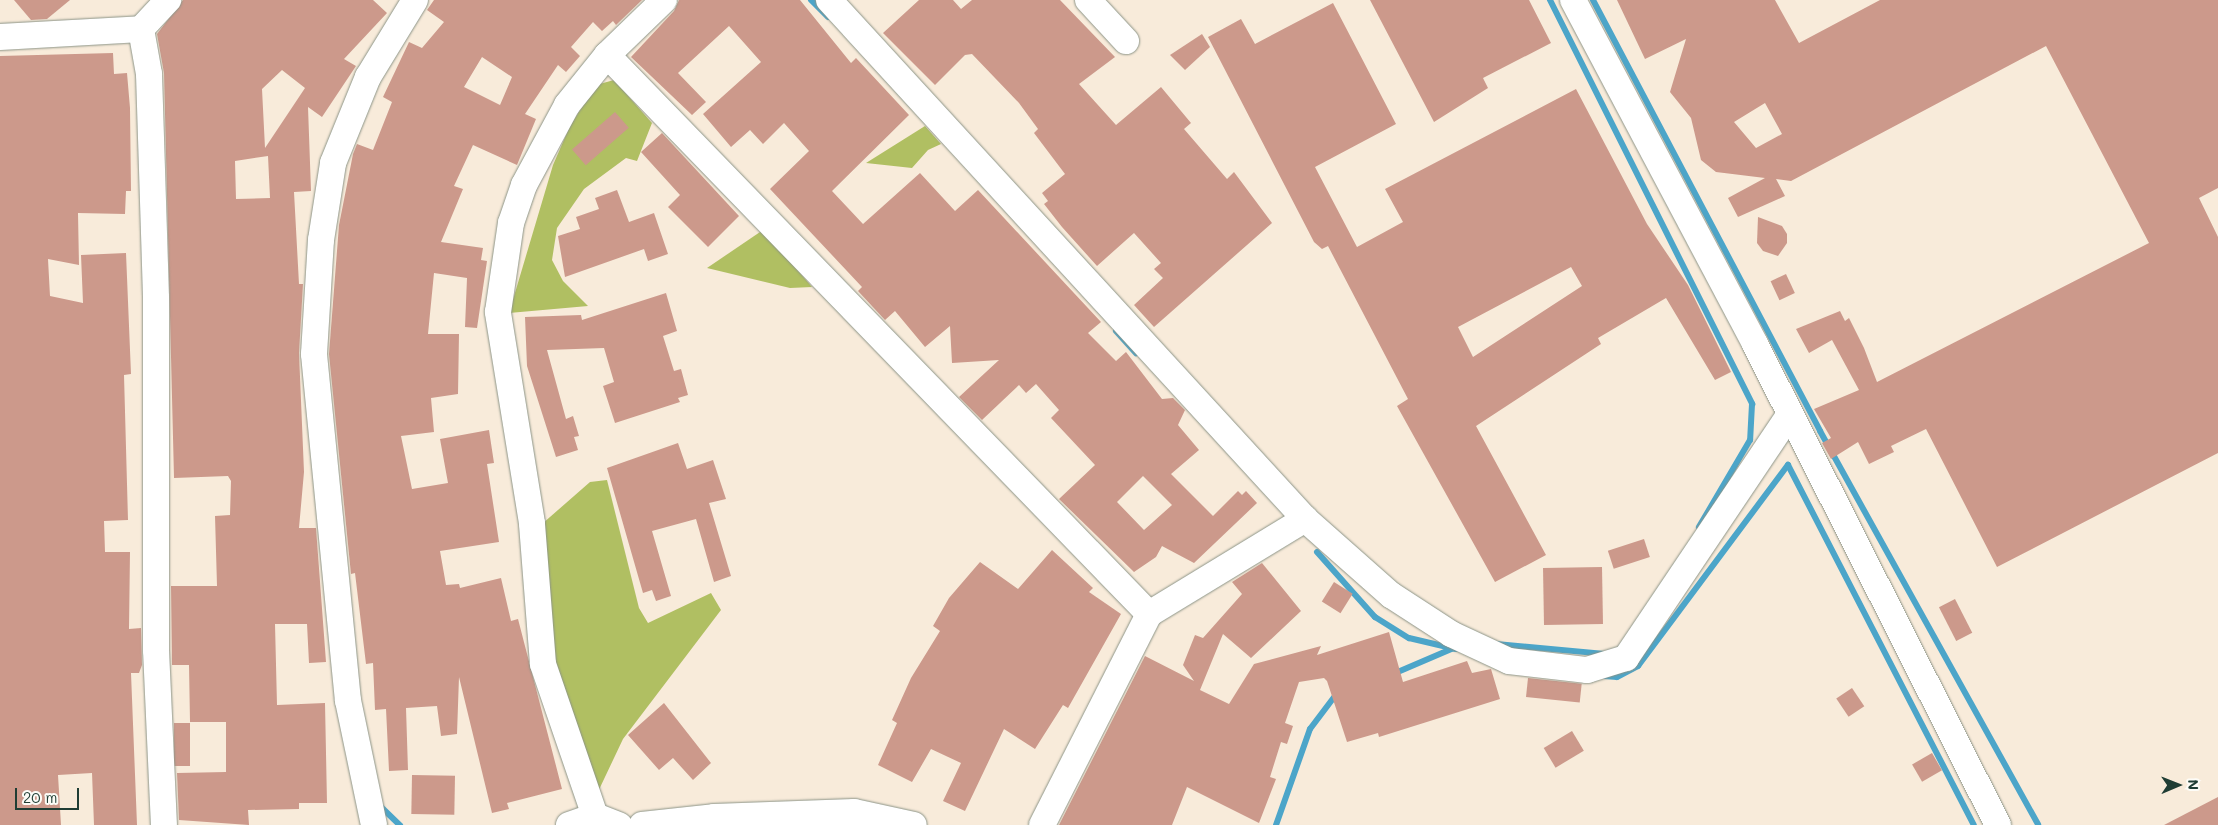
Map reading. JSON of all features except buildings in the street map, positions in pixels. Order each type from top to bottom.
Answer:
[{"type":"street","points":[[0,37],[140,29],[168,0]]},
{"type":"street","points":[[374,825],[348,701],[314,354],[321,240],[333,163],[368,77],[415,0]]},
{"type":"street","points":[[595,816],[543,664],[532,523],[498,312],[511,223],[524,185],[567,105],[607,55],[664,0]]},
{"type":"street","points":[[829,0],[1305,519],[1391,595],[1451,634],[1509,661],[1587,670],[1608,667],[1626,658],[1636,647],[1761,451],[1788,417]]},
{"type":"street","points":[[1088,0],[1126,42]]},
{"type":"street","points":[[1573,0],[1755,344],[1788,417],[1998,825]]},
{"type":"street","points":[[140,29],[149,74],[156,298],[156,650],[164,825]]},
{"type":"street","points":[[607,55],[1149,614]]},
{"type":"street","points":[[1042,825],[1149,614],[1305,519]]},
{"type":"street","points":[[642,825],[714,817],[854,812],[914,825]]},
{"type":"street","points":[[569,825],[595,816],[618,825]]},
{"type":"green space","points":[[614,80],[652,123],[637,161],[626,158],[584,189],[557,228],[552,260],[563,281],[588,306],[509,313],[553,165],[570,126],[596,85]]},
{"type":"green space","points":[[925,126],[941,144],[928,150],[912,168],[866,163]]},
{"type":"green space","points":[[763,230],[812,287],[790,288],[707,268]]},
{"type":"green space","points":[[607,480],[639,608],[648,623],[711,593],[721,610],[623,739],[596,796],[557,687],[542,524],[590,482]]},
{"type":"waterway","points":[[811,0],[828,17]]},
{"type":"waterway","points":[[1550,0],[1752,404],[1750,440],[1699,527]]},
{"type":"waterway","points":[[1593,0],[1820,431],[2038,825]]},
{"type":"waterway","points":[[1116,331],[1136,353]]},
{"type":"waterway","points":[[1604,676],[1617,677],[1638,666],[1788,465],[1974,825]]},
{"type":"waterway","points":[[1317,552],[1375,617],[1409,638],[1456,649]]},
{"type":"waterway","points":[[1496,644],[1605,654]]},
{"type":"waterway","points":[[1393,674],[1454,648]]},
{"type":"waterway","points":[[1276,825],[1310,729],[1338,692]]},
{"type":"waterway","points":[[380,806],[400,825]]}]
